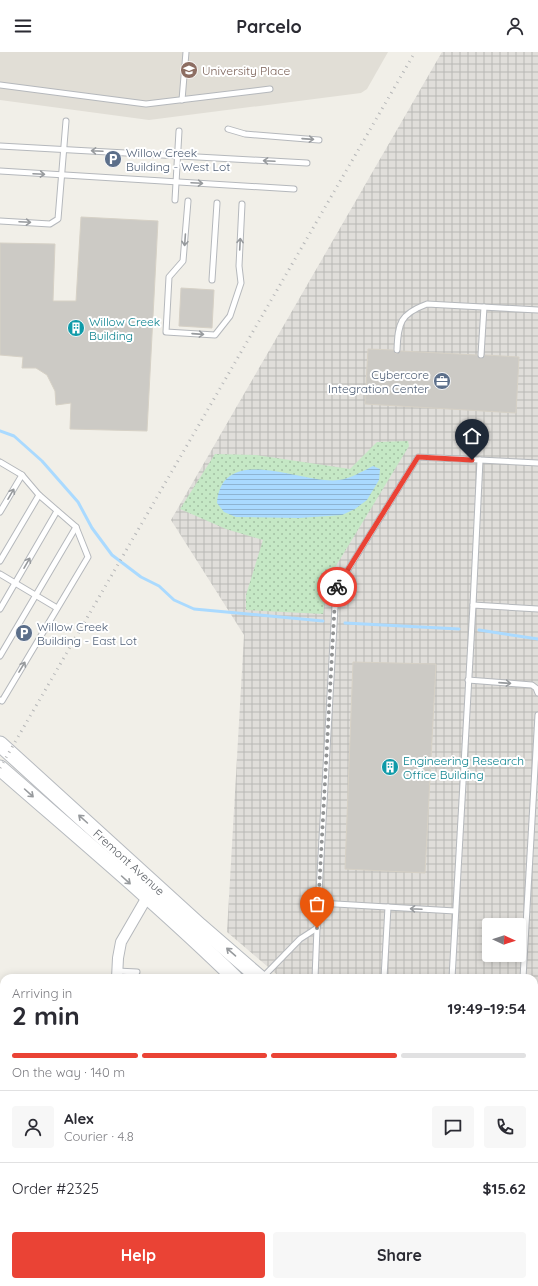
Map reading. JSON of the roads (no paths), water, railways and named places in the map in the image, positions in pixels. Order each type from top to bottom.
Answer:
[{"type":"street","name":"Fremont Avenue","points":[[0,744],[156,886],[256,974]]},
{"type":"street","name":"Fremont Avenue","points":[[0,768],[146,898],[177,922],[231,974]]},
{"type":"street","points":[[117,974],[121,942],[146,898],[156,886]]},
{"type":"lane","points":[[182,100],[186,52]]},
{"type":"lane","points":[[0,85],[146,104],[270,89]]},
{"type":"lane","points":[[0,221],[50,224],[58,219],[66,121]]},
{"type":"lane","points":[[228,129],[245,134],[320,140]]},
{"type":"lane","points":[[175,200],[179,131]]},
{"type":"lane","points":[[0,146],[308,164]]},
{"type":"lane","points":[[0,172],[294,189]]},
{"type":"lane","points":[[188,201],[183,261],[169,277],[166,332],[215,335],[230,316],[241,283],[239,266],[242,204]]},
{"type":"lane","points":[[212,280],[217,203]]},
{"type":"lane","points":[[397,350],[398,330],[403,318],[416,308],[427,304],[538,310]]},
{"type":"lane","points":[[481,355],[484,307]]},
{"type":"lane","points":[[315,974],[336,589],[418,457],[538,463]]},
{"type":"lane","points":[[452,974],[480,460]]},
{"type":"lane","points":[[0,462],[22,475],[38,495],[76,527],[88,557],[1,700]]},
{"type":"lane","points":[[0,512],[22,475]]},
{"type":"lane","points":[[0,561],[38,495]]},
{"type":"lane","points":[[0,609],[57,511]]},
{"type":"lane","points":[[0,656],[76,527]]},
{"type":"lane","points":[[0,574],[57,608]]},
{"type":"lane","points":[[473,605],[538,609]]},
{"type":"lane","points":[[468,680],[532,685],[536,688],[538,693]]},
{"type":"lane","points":[[523,974],[538,716]]},
{"type":"lane","points":[[319,903],[455,911]]},
{"type":"lane","points":[[384,974],[388,907]]},
{"type":"lane","points":[[265,974],[300,939],[317,928]]},
{"type":"lane","points":[[124,974],[137,972]]},
{"type":"water","points":[[373,466],[380,469],[379,480],[367,500],[355,509],[342,515],[299,518],[236,517],[224,512],[217,503],[222,484],[233,474],[249,470],[267,470],[324,480],[339,480],[352,476]]},
{"type":"waterway","points":[[0,431],[14,436],[42,461],[78,502],[92,528],[112,555],[141,577],[159,586],[174,600],[194,609],[323,621]]},
{"type":"waterway","points":[[345,623],[459,629]]},
{"type":"waterway","points":[[479,630],[538,639]]},
{"type":"railway","points":[[0,768],[415,52]]},
{"type":"place","name":"University Place","points":[[189,70]]},
{"type":"place","name":"Willow Creek Building - West Lot","points":[[113,159]]},
{"type":"place","name":"Willow Creek Building","points":[[76,328]]},
{"type":"place","name":"Cybercore Integration Center","points":[[442,381]]},
{"type":"place","name":"Willow Creek Building - East Lot","points":[[24,633]]},
{"type":"place","name":"Engineering Research Office Building","points":[[390,767]]}]
